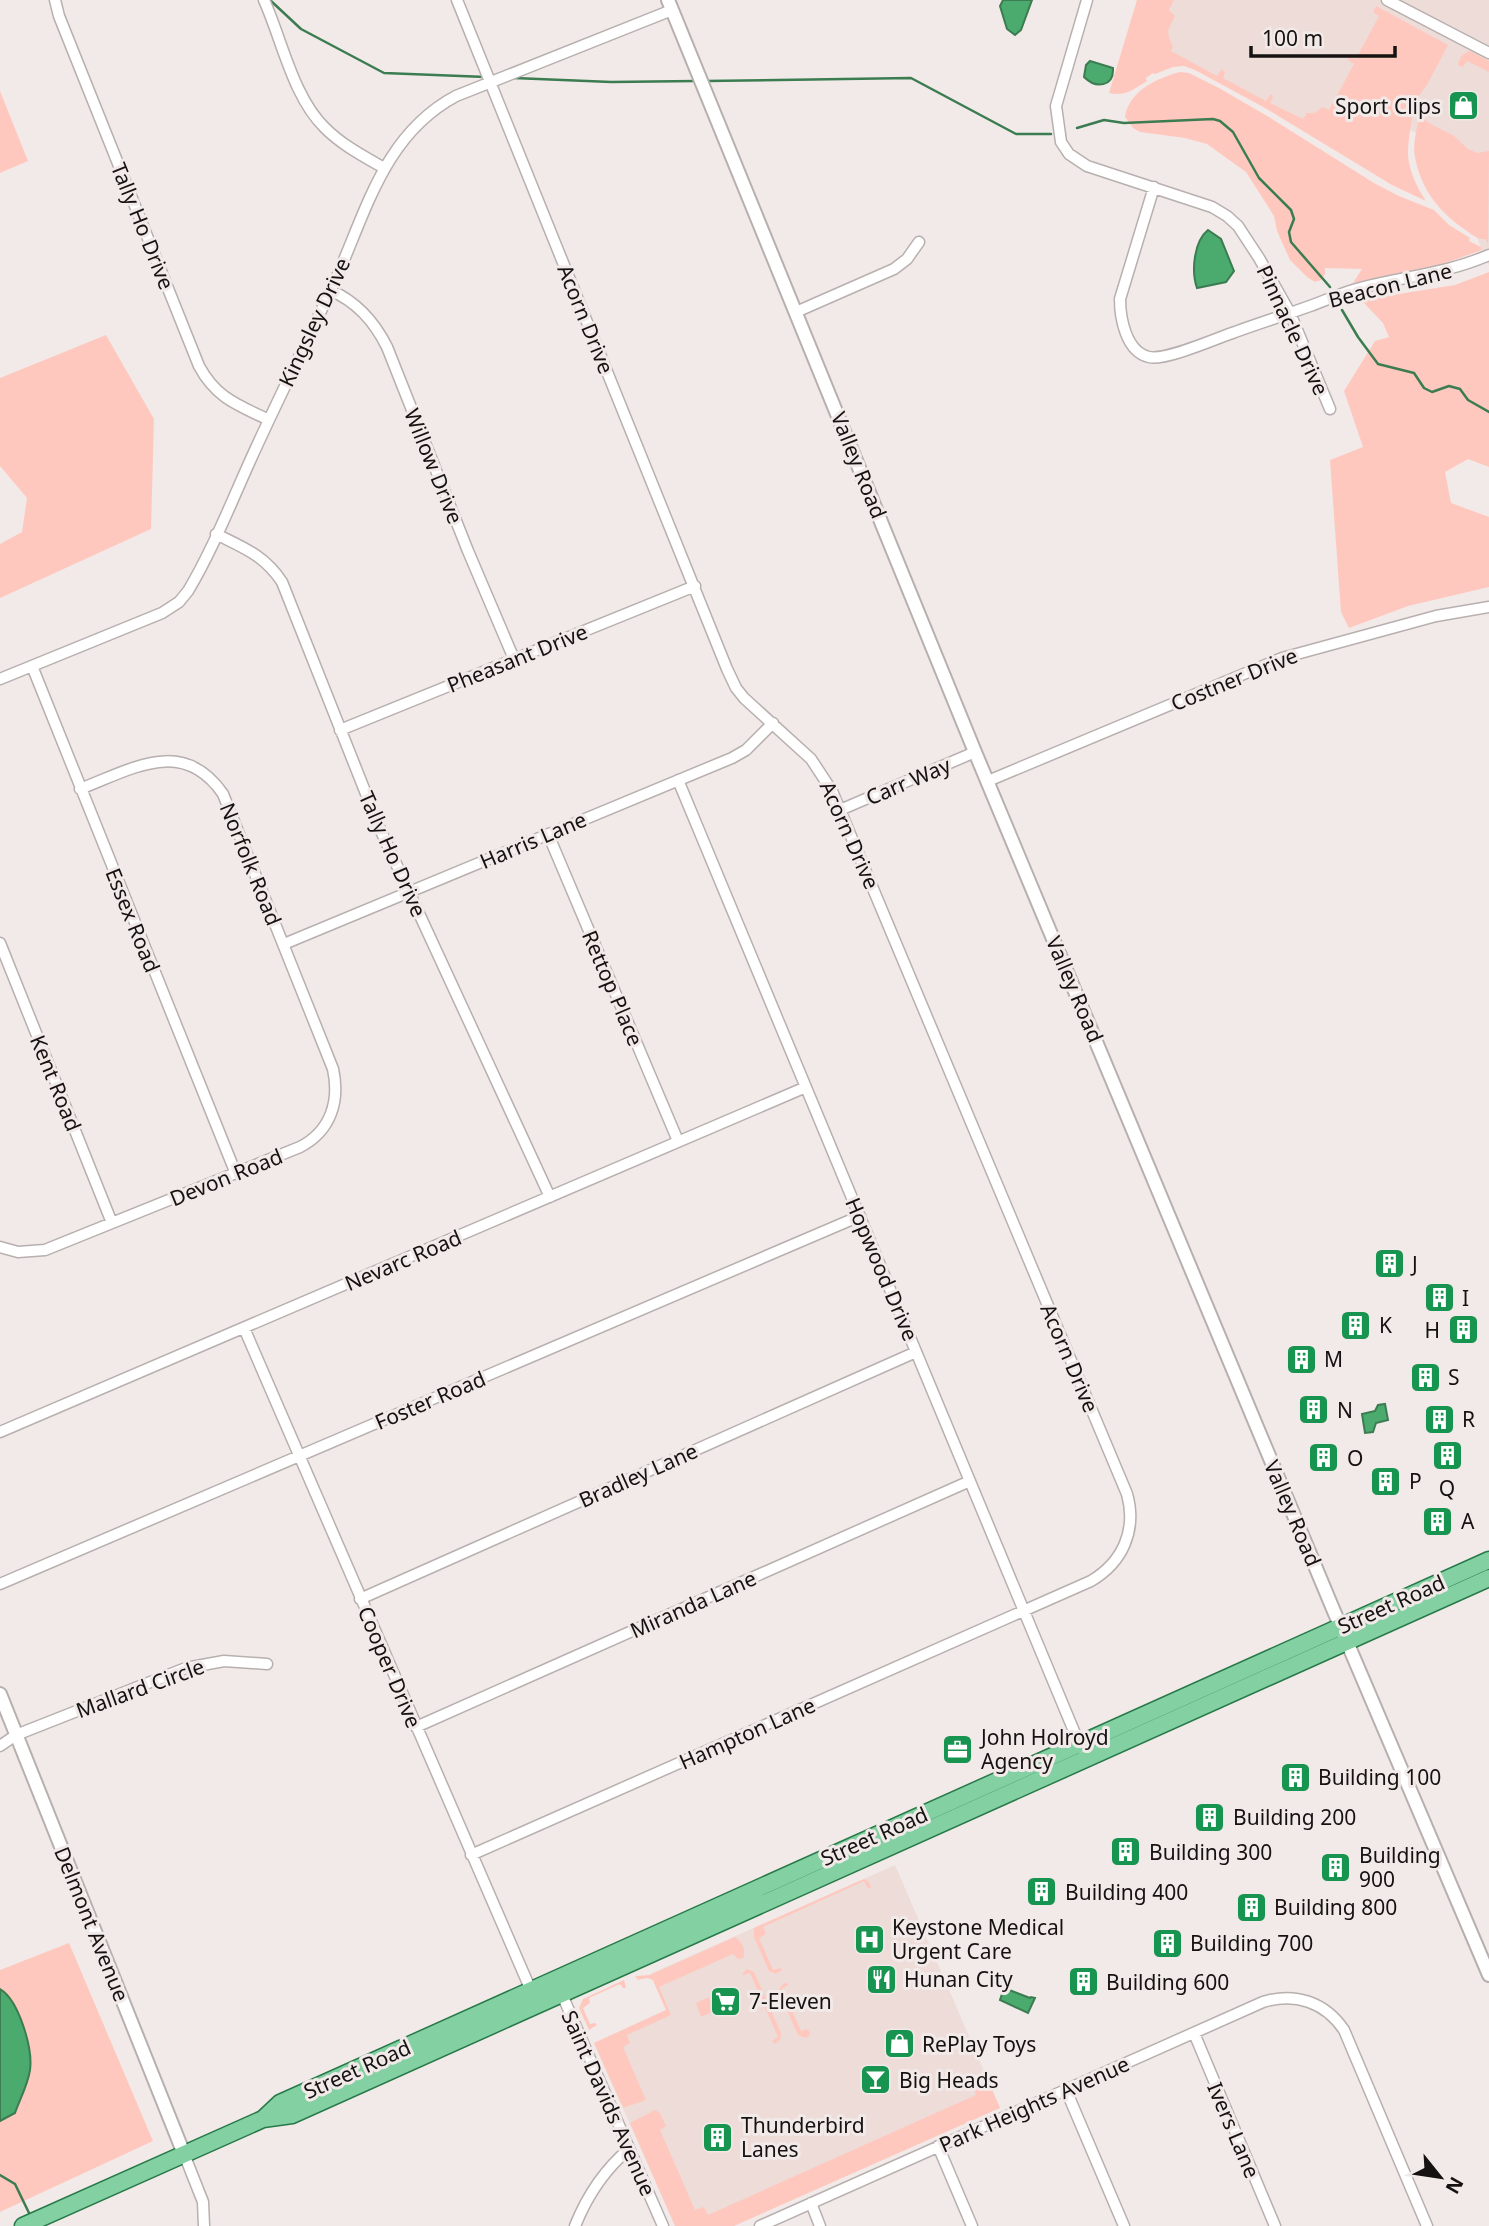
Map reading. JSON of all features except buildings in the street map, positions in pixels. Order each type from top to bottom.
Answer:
[{"type":"main road","name":"Street Road","points":[[23,2226],[263,2119],[280,2103],[534,1998],[1344,1634],[1489,1560]]},
{"type":"main road","name":"Street Road","points":[[1344,1634],[1489,1578]]},
{"type":"street","name":"Tally Ho Drive","points":[[55,0],[59,16],[199,366],[220,395],[269,420]]},
{"type":"street","points":[[264,0],[303,96],[316,118],[339,140],[384,168]]},
{"type":"street","name":"Acorn Drive","points":[[457,0],[736,688],[820,770],[840,810],[1129,1503],[1131,1513],[1128,1537],[1122,1551],[1107,1570],[1091,1581],[1024,1610]]},
{"type":"street","name":"Pinnacle Drive","points":[[1087,0],[1056,106],[1061,142],[1069,154],[1087,166],[1212,207],[1238,226],[1259,257],[1290,313],[1330,409]]},
{"type":"street","points":[[1387,0],[1489,53]]},
{"type":"street","name":"Kingsley Drive","points":[[0,679],[171,608],[188,591],[330,290],[370,195],[404,138],[433,110],[456,96],[670,5]]},
{"type":"street","name":"Valley Road","points":[[670,5],[975,752],[1489,1975]]},
{"type":"street","name":"Beacon Lane","points":[[1154,187],[1120,299],[1120,313],[1128,338],[1139,352],[1146,356],[1167,355],[1357,289],[1439,273],[1489,256]]},
{"type":"street","points":[[796,312],[894,269],[907,259],[919,242]]},
{"type":"street","name":"Willow Drive","points":[[330,290],[363,312],[387,347],[514,659]]},
{"type":"street","name":"Tally Ho Drive","points":[[216,534],[258,555],[282,582],[380,829],[550,1197]]},
{"type":"street","name":"Pheasant Drive","points":[[340,730],[695,586]]},
{"type":"street","name":"Costner Drive","points":[[988,781],[1282,658],[1436,615],[1489,607]]},
{"type":"street","name":"Essex Road","points":[[32,666],[236,1174]]},
{"type":"street","name":"Harris Lane","points":[[284,944],[746,750],[772,723]]},
{"type":"street","name":"Carr Way","points":[[840,810],[975,752]]},
{"type":"street","name":"Norfolk Road","points":[[80,789],[149,762],[162,760],[190,765],[205,774],[223,794],[308,1005]]},
{"type":"street","name":"Hopwood Drive","points":[[678,780],[1082,1752]]},
{"type":"street","name":"Rettop Place","points":[[548,834],[678,1142]]},
{"type":"street","name":"Kent Road","points":[[0,943],[113,1223]]},
{"type":"street","name":"Devon Road","points":[[0,1247],[18,1252],[45,1250],[306,1144],[323,1129],[329,1119],[334,1106],[336,1082],[308,1005]]},
{"type":"street","name":"Nevarc Road","points":[[0,1432],[806,1087]]},
{"type":"street","name":"Foster Road","points":[[0,1584],[860,1216]]},
{"type":"street","name":"Cooper Drive","points":[[244,1328],[534,1998]]},
{"type":"street","name":"Bradley Lane","points":[[360,1599],[916,1352]]},
{"type":"street","name":"Miranda Lane","points":[[416,1727],[970,1481]]},
{"type":"street","name":"Hampton Lane","points":[[471,1855],[1024,1610]]},
{"type":"street","name":"Mallard Circle","points":[[16,1735],[186,1668],[224,1661],[267,1664]]},
{"type":"street","name":"Delmont Avenue","points":[[0,1694],[184,2154]]},
{"type":"street","points":[[0,1736],[16,1735]]},
{"type":"street","points":[[0,1746],[16,1735]]},
{"type":"street","name":"Saint Davids Avenue","points":[[558,1987],[663,2226]]},
{"type":"street","name":"Park Heights Avenue","points":[[760,2226],[1272,1999],[1293,1998],[1312,2003],[1330,2013],[1344,2030],[1427,2226]]},
{"type":"street","name":"Ivers Lane","points":[[1194,2033],[1275,2226]]},
{"type":"street","points":[[1066,2090],[1124,2226]]},
{"type":"street","points":[[938,2146],[972,2226]]},
{"type":"street","points":[[575,2226],[596,2184],[629,2149]]},
{"type":"street","points":[[184,2154],[203,2202],[204,2226]]},
{"type":"street","points":[[811,2203],[820,2226]]},
{"type":"shaded area","points":[[1003,0],[1032,0],[1021,30],[1015,35],[1007,29],[1000,6]]},
{"type":"shaded area","points":[[1137,0],[1174,0],[1169,10],[1175,16],[1168,32],[1173,47],[1171,51],[1217,76],[1222,69],[1225,72],[1223,78],[1266,101],[1271,94],[1273,97],[1270,103],[1303,119],[1307,113],[1314,113],[1323,107],[1329,110],[1354,64],[1348,57],[1356,59],[1379,16],[1373,12],[1376,6],[1448,45],[1427,85],[1412,105],[1409,163],[1426,201],[1392,185],[1265,108],[1184,66],[1153,73],[1146,78],[1147,81],[1129,92],[1109,93]]},
{"type":"shaded area","points":[[1162,0],[1489,0],[1489,265],[1465,211],[1481,169],[1373,109],[1351,150],[1149,43]]},
{"type":"shaded area","points":[[1470,51],[1489,61],[1489,72],[1467,61],[1463,67],[1458,64],[1462,56]]},
{"type":"shaded area","points":[[1090,61],[1113,68],[1111,79],[1099,84],[1084,77],[1086,65]]},
{"type":"shaded area","points":[[1180,72],[1189,73],[1219,88],[1374,183],[1434,210],[1482,250],[1440,265],[1353,283],[1362,269],[1325,268],[1321,280],[1315,282],[1290,260],[1277,231],[1274,216],[1246,172],[1207,144],[1140,132],[1133,128],[1125,117],[1132,100],[1145,87]]},
{"type":"shaded area","points":[[0,91],[28,161],[0,173]]},
{"type":"shaded area","points":[[1419,114],[1429,123],[1454,136],[1468,149],[1477,153],[1489,151],[1488,245],[1486,239],[1474,236],[1448,216],[1427,190],[1414,152]]},
{"type":"shaded area","points":[[1208,230],[1221,239],[1234,271],[1226,282],[1197,288],[1195,257],[1200,241]]},
{"type":"shaded area","points":[[1489,272],[1489,467],[1468,459],[1445,472],[1451,503],[1489,517],[1489,587],[1408,606],[1349,628],[1341,612],[1330,460],[1363,447],[1344,391],[1375,341],[1389,337],[1383,323],[1361,300],[1455,285]]},
{"type":"shaded area","points":[[106,335],[154,419],[151,529],[0,598],[0,544],[22,532],[27,498],[0,466],[0,378]]},
{"type":"shaded area","points":[[1385,1404],[1388,1420],[1376,1423],[1373,1432],[1365,1433],[1362,1414],[1375,1411],[1378,1405]]},
{"type":"shaded area","points":[[895,1865],[1000,2108],[732,2226],[675,2226],[594,2043],[666,2010],[650,1974]]},
{"type":"shaded area","points":[[864,1879],[869,1882],[871,1888],[868,1888],[864,1881],[763,1927],[766,1934],[759,1938],[773,1970],[782,1970],[776,1974],[769,1971],[754,1937],[754,1928]]},
{"type":"shaded area","points":[[735,1937],[743,1946],[743,1958],[738,1959],[733,1954],[659,1987],[671,2015],[627,2035],[630,2043],[623,2047],[646,2100],[623,2108],[594,2043],[666,2010],[653,1980],[638,1980],[635,1976],[650,1975]]},
{"type":"shaded area","points":[[69,1943],[153,2141],[0,2212],[0,1970]]},
{"type":"shaded area","points":[[747,1969],[754,1972],[781,2033],[780,2040],[775,2044],[772,2041],[778,2037],[750,1973],[742,1974]]},
{"type":"shaded area","points":[[624,1980],[626,1988],[620,1984],[589,1998],[590,2003],[583,2008],[590,2024],[597,2025],[589,2030],[579,2008],[583,1999]]},
{"type":"shaded area","points":[[786,1982],[788,1985],[782,1989],[801,2031],[806,2029],[810,2032],[806,2038],[798,2035],[779,1992]]},
{"type":"shaded area","points":[[1004,1988],[1035,1998],[1028,2013],[1000,2000]]},
{"type":"shaded area","points":[[0,1989],[19,2014],[27,2038],[30,2070],[15,2113],[0,2121]]},
{"type":"shaded area","points":[[709,1997],[714,2011],[701,2017],[696,2003]]},
{"type":"shaded area","points":[[988,2080],[1000,2108],[734,2226],[675,2226],[630,2123],[655,2110],[660,2113],[666,2126],[660,2130],[695,2210],[704,2207],[708,2215],[976,2095],[973,2087]]},
{"type":"waterway","points":[[270,0],[301,29],[384,73],[486,77]]},
{"type":"waterway","points":[[514,78],[611,82],[696,81]]},
{"type":"waterway","points":[[706,81],[911,78],[1016,134],[1051,134]]},
{"type":"waterway","points":[[1077,128],[1104,120],[1124,123],[1213,119],[1220,121],[1233,132],[1259,178],[1291,210],[1294,219],[1289,232],[1291,242],[1330,287]]},
{"type":"waterway","points":[[1342,310],[1378,364],[1414,373],[1424,388],[1432,392],[1449,386],[1460,389],[1468,400],[1489,412]]},
{"type":"waterway","points":[[0,2175],[15,2184],[30,2215]]},
{"type":"place","name":"Sport Clips","points":[[1464,106]]},
{"type":"place","name":"J","points":[[1389,1264]]},
{"type":"place","name":"I","points":[[1439,1298]]},
{"type":"place","name":"K","points":[[1356,1325]]},
{"type":"place","name":"H","points":[[1463,1330]]},
{"type":"place","name":"M","points":[[1301,1359]]},
{"type":"place","name":"S","points":[[1425,1377]]},
{"type":"place","name":"N","points":[[1314,1410]]},
{"type":"place","name":"R","points":[[1439,1419]]},
{"type":"place","name":"Q","points":[[1447,1456]]},
{"type":"place","name":"O","points":[[1324,1458]]},
{"type":"place","name":"P","points":[[1386,1481]]},
{"type":"place","name":"A","points":[[1438,1521]]},
{"type":"place","name":"John Holroyd Agency","points":[[958,1749]]},
{"type":"place","name":"Building 100","points":[[1295,1777]]},
{"type":"place","name":"Building 200","points":[[1210,1817]]},
{"type":"place","name":"Building 300","points":[[1126,1852]]},
{"type":"place","name":"Building 900","points":[[1336,1867]]},
{"type":"place","name":"Building 400","points":[[1042,1892]]},
{"type":"place","name":"Building 800","points":[[1251,1907]]},
{"type":"place","name":"Keystone Medical Urgent Care","points":[[869,1939]]},
{"type":"place","name":"Building 700","points":[[1167,1943]]},
{"type":"place","name":"Hunan City","points":[[881,1979]]},
{"type":"place","name":"Building 600","points":[[1083,1982]]},
{"type":"place","name":"7-Eleven","points":[[726,2001]]},
{"type":"place","name":"RePlay Toys","points":[[899,2044]]},
{"type":"place","name":"Big Heads","points":[[876,2080]]},
{"type":"place","name":"Thunderbird Lanes","points":[[718,2137]]}]
